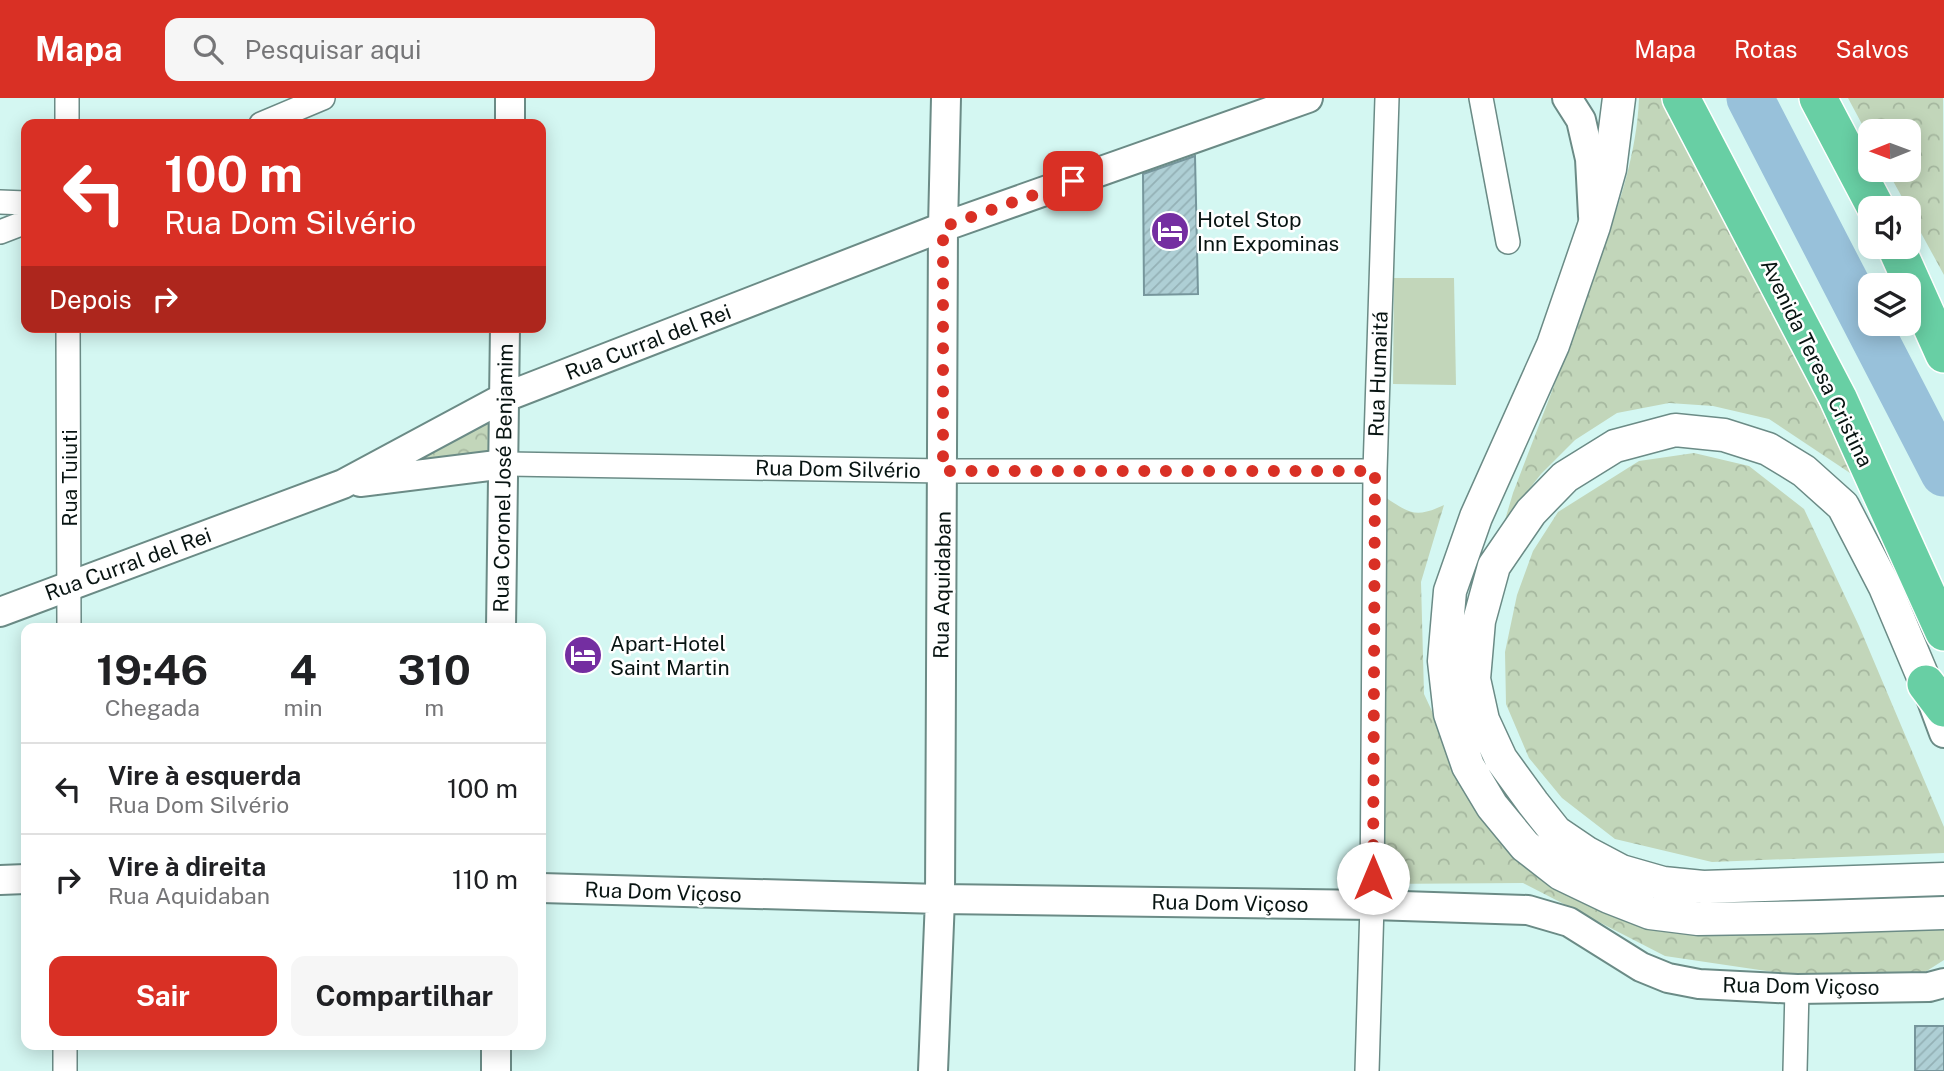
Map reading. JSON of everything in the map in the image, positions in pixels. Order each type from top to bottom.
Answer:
[{"type":"highway","name":"Avenida Teresa Cristina","points":[[1681,98],[1838,398],[1944,632]]},
{"type":"highway","points":[[1818,98],[1870,196]]},
{"type":"highway","points":[[1901,259],[1944,354]]},
{"type":"highway","points":[[1904,259],[1944,321]]},
{"type":"main road","points":[[1619,98],[1610,169],[1594,226],[1553,345],[1476,517],[1450,591],[1444,661],[1450,714],[1468,766],[1492,806],[1525,846],[1561,874],[1650,913],[1698,919],[1944,913]]},
{"type":"main road","points":[[1935,696],[1885,587],[1843,506],[1804,471],[1768,449],[1724,435],[1675,430],[1615,446],[1565,477],[1531,512],[1494,566],[1479,621],[1474,679],[1483,720],[1501,759],[1556,832],[1587,853],[1621,870],[1663,883],[1703,887],[1944,879]]},
{"type":"street","points":[[67,98],[67,119]]},
{"type":"street","points":[[273,119],[323,98]]},
{"type":"street","points":[[510,98],[510,119]]},
{"type":"street","name":"Rua Aquidaban","points":[[933,1071],[940,899],[946,98]]},
{"type":"street","name":"Rua Curral del Rei","points":[[0,612],[343,484],[503,398],[943,227],[1308,98]]},
{"type":"street","name":"Rua Humaitá","points":[[1367,1071],[1372,905],[1375,471],[1387,98]]},
{"type":"street","points":[[1481,98],[1508,242]]},
{"type":"street","points":[[1567,98],[1581,120],[1590,159],[1594,226]]},
{"type":"street","points":[[0,202],[21,203]]},
{"type":"street","points":[[0,232],[21,224]]},
{"type":"street","name":"Rua Tuiuti","points":[[68,333],[69,623]]},
{"type":"street","name":"Rua Coronel José Benjamim","points":[[501,623],[505,333]]},
{"type":"street","name":"Rua Dom Silvério","points":[[343,484],[505,464],[943,471],[1375,471]]},
{"type":"street","points":[[1935,696],[1944,733]]},
{"type":"street","points":[[0,880],[21,879]]},
{"type":"street","name":"Rua Dom Viçoso","points":[[546,888],[1528,910],[1569,922],[1641,967],[1668,978],[1699,984],[1797,989],[1929,987],[1944,983]]},
{"type":"street","points":[[1795,1071],[1797,989]]},
{"type":"street","points":[[65,1050],[65,1071]]},
{"type":"street","points":[[496,1050],[496,1071]]},
{"type":"green space","points":[[1639,98],[1663,98],[1679,134],[1779,319],[1840,449],[1856,477],[1769,419],[1713,406],[1669,403],[1617,413],[1575,440],[1541,474],[1505,520],[1619,203],[1634,140]]},
{"type":"green space","points":[[1848,98],[1943,98],[1944,275],[1921,233],[1921,196],[1901,196],[1894,182],[1922,182],[1922,119],[1859,119]]},
{"type":"green space","points":[[1394,278],[1454,278],[1456,385],[1393,384]]},
{"type":"green space","points":[[490,417],[491,453],[399,468]]},
{"type":"green space","points":[[1694,453],[1749,466],[1804,509],[1859,626],[1944,827],[1944,853],[1712,862],[1615,839],[1562,798],[1529,758],[1506,704],[1505,652],[1517,595],[1533,551],[1558,512],[1639,461]]},
{"type":"green space","points":[[1383,496],[1412,512],[1426,512],[1444,505],[1421,582],[1424,694],[1462,776],[1535,858],[1626,904],[1944,923],[1944,960],[1922,974],[1780,973],[1665,956],[1523,883],[1378,884]]},
{"type":"building","name":"Hotel Stop Inn Expominas","points":[[1195,156],[1198,294],[1144,295],[1143,174]]},
{"type":"building","points":[[1915,1026],[1944,1026],[1944,1071],[1915,1071]]},
{"type":"waterway","points":[[1750,98],[1944,473]]},
{"type":"place","name":"Hotel Stop Inn Expominas","points":[[1170,231]]},
{"type":"place","name":"Apart-Hotel Saint Martin","points":[[583,655]]},
{"type":"route","points":[[1073,181],[943,227],[943,471],[1375,471],[1373,878]]}]
